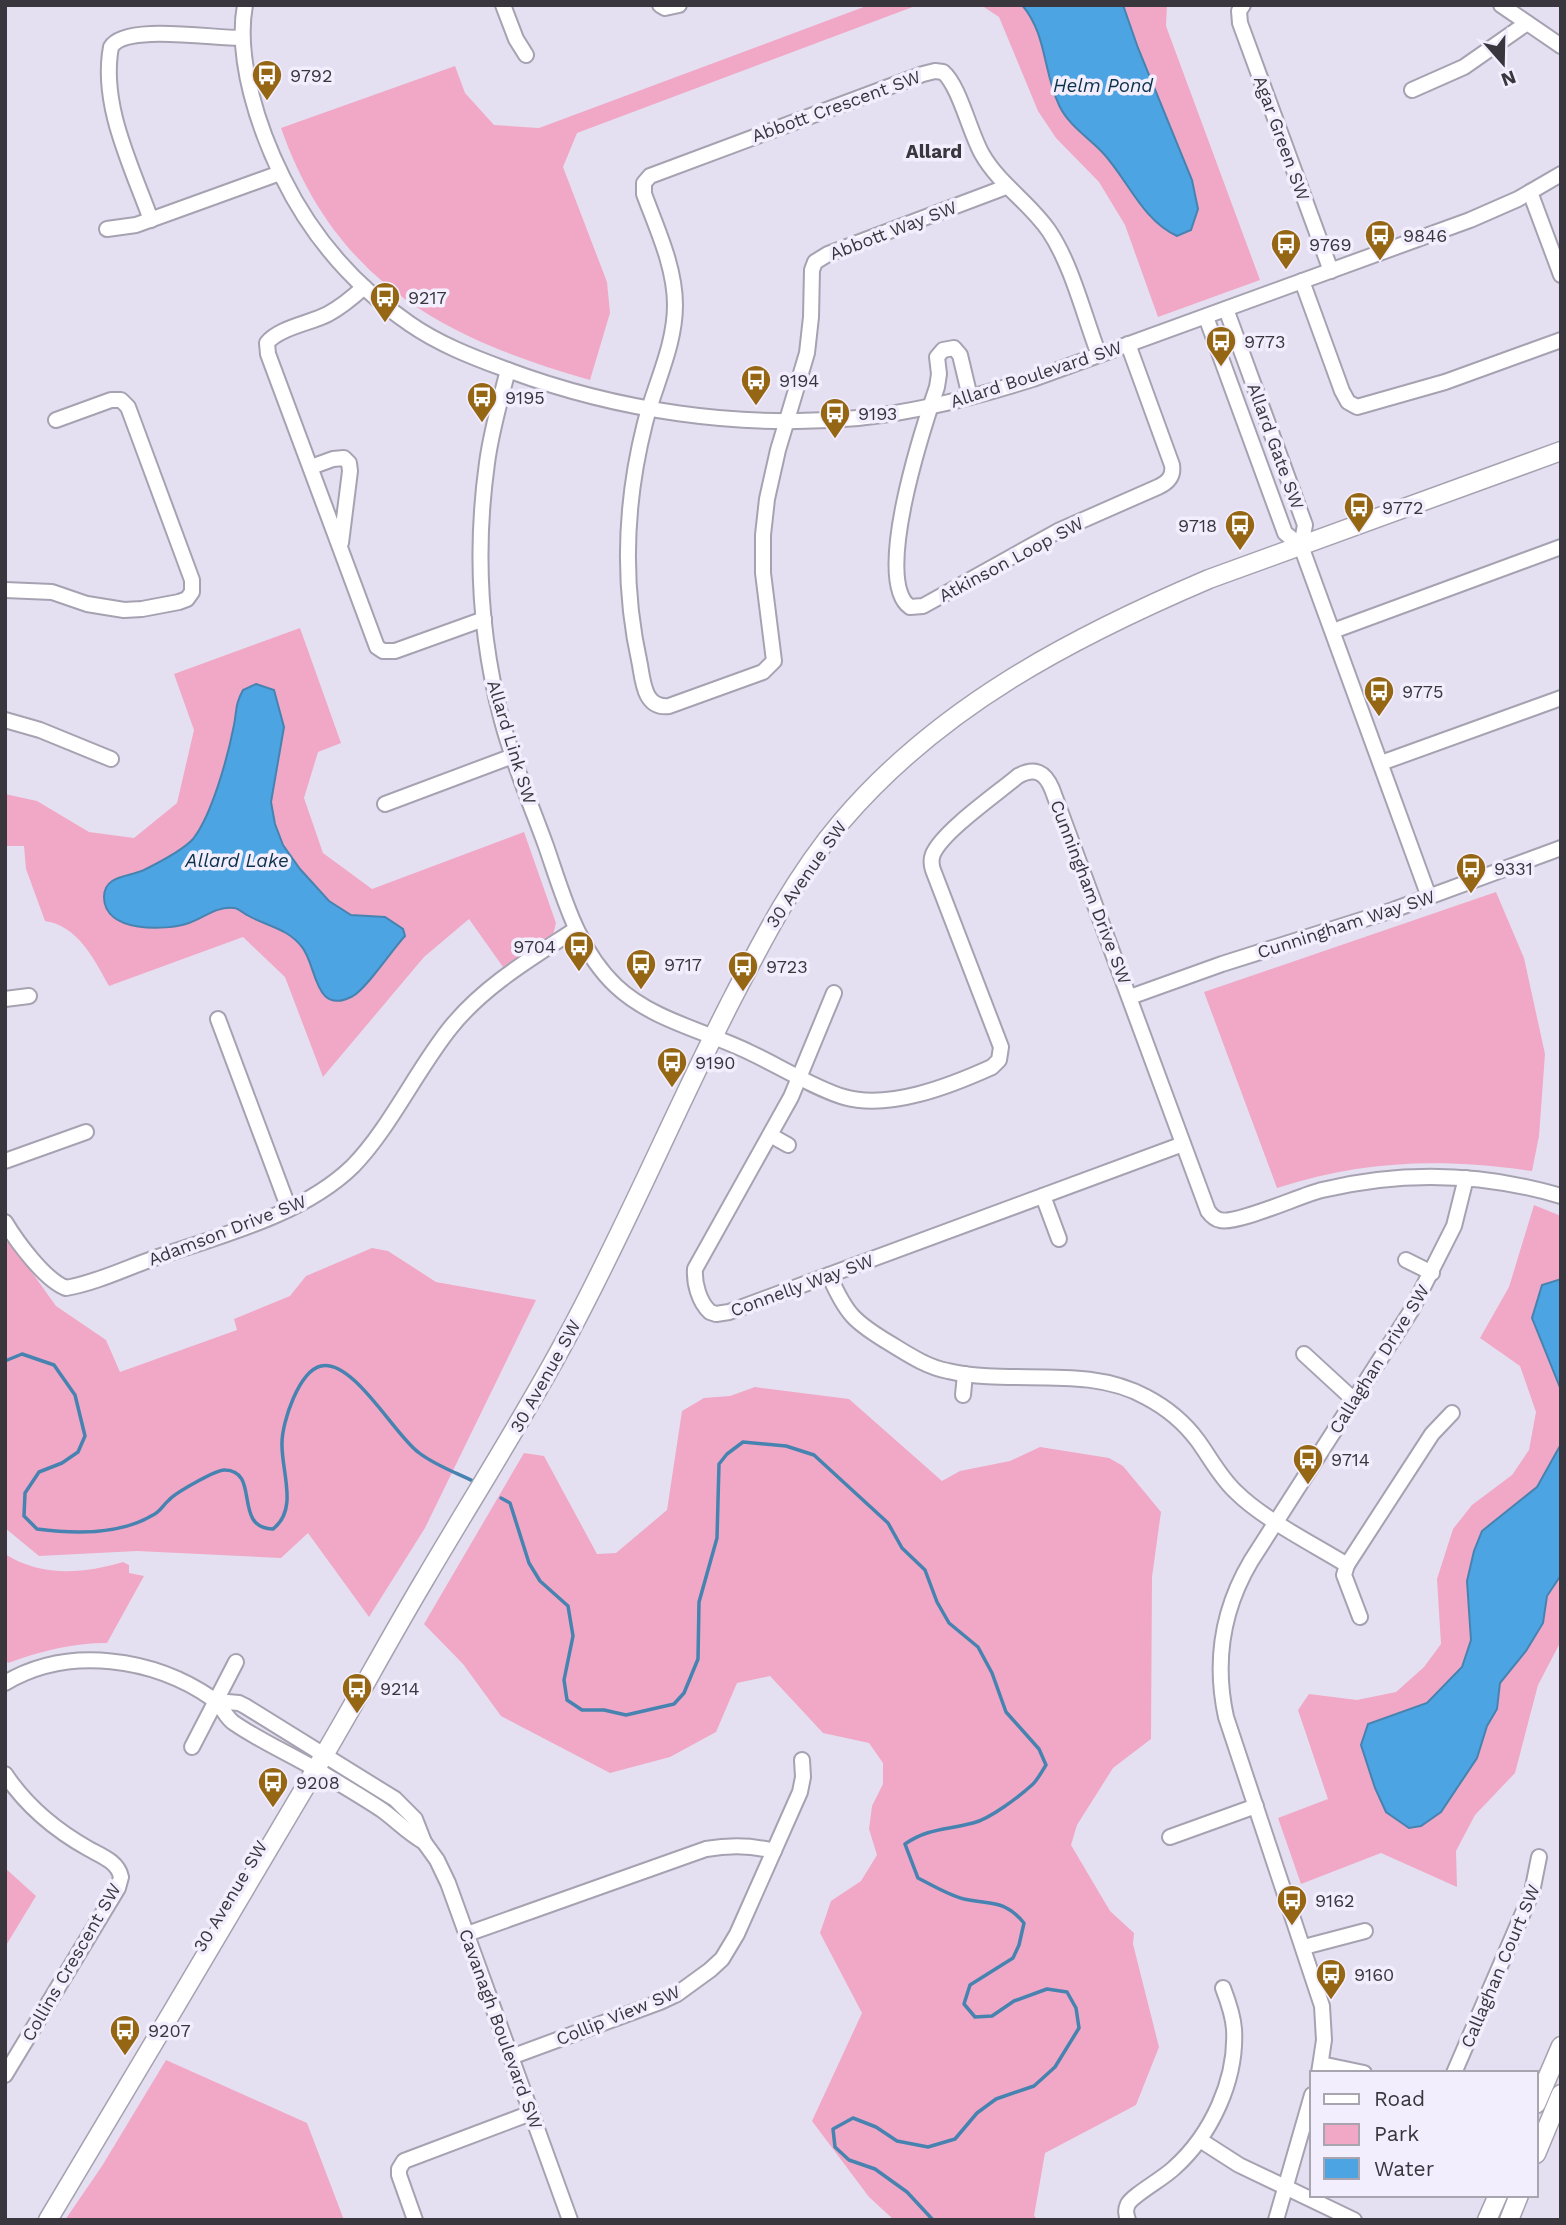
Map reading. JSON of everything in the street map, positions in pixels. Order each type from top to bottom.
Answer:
[{"type":"main road","name":"30 Avenue SW","points":[[38,2220],[502,1453],[578,1318],[713,1035],[765,933],[810,863],[862,799],[911,751],[949,720],[1008,679],[1107,626],[1209,579],[1561,452]]},
{"type":"main road","name":"30 Avenue SW","points":[[48,2220],[316,1760]]},
{"type":"main road","points":[[1538,2099],[1561,2046]]},
{"type":"main road","points":[[1538,2149],[1561,2094]]},
{"type":"main road","points":[[1488,2220],[1497,2197]]},
{"type":"main road","points":[[1509,2220],[1518,2197]]},
{"type":"street","name":"Allard Boulevard SW","points":[[245,5],[242,38],[244,58],[256,106],[280,173],[316,232],[364,287],[411,325],[444,344],[508,370],[580,393],[649,409],[718,418],[787,421],[857,418],[930,407],[970,397],[1099,355],[1470,220],[1561,174]]},
{"type":"street","points":[[503,5],[526,55]]},
{"type":"street","points":[[660,5],[665,8],[679,5]]},
{"type":"street","name":"Agar Green SW","points":[[1243,5],[1239,11],[1240,23],[1331,271]]},
{"type":"street","points":[[1501,5],[1561,46]]},
{"type":"street","points":[[1412,90],[1464,67],[1527,23]]},
{"type":"street","points":[[151,220],[113,111],[109,74],[111,47],[118,40],[153,34],[242,38]]},
{"type":"street","name":"Abbott Crescent SW","points":[[649,409],[670,344],[675,308],[670,267],[644,194],[645,183],[650,176],[935,71],[943,72],[950,78],[976,144],[1006,187],[1041,220],[1055,242],[1065,261],[1099,355]]},
{"type":"street","points":[[107,229],[136,225],[280,173]]},
{"type":"street","name":"Abbott Way SW","points":[[787,421],[807,353],[812,270],[815,261],[1006,187]]},
{"type":"street","points":[[1530,192],[1561,275]]},
{"type":"street","points":[[1302,281],[1342,391],[1348,401],[1357,407],[1445,382],[1561,340]]},
{"type":"street","points":[[364,287],[327,315],[274,335],[267,343],[268,354],[376,643],[383,651],[398,650],[484,619]]},
{"type":"street","name":"Allard Gate SW","points":[[1206,317],[1285,533],[1301,546],[1305,526],[1226,309]]},
{"type":"street","name":"Atkinson Loop SW","points":[[930,407],[899,523],[898,585],[902,600],[910,607],[923,606],[1058,531],[1169,480],[1172,465],[1128,344]]},
{"type":"street","points":[[930,407],[939,380],[937,357],[948,348],[954,348],[960,355],[970,397]]},
{"type":"street","name":"Allard Link SW","points":[[508,370],[487,465],[481,524],[484,619],[495,692],[513,756],[576,929],[604,974],[626,995],[659,1013],[713,1035]]},
{"type":"street","points":[[5,590],[52,592],[87,604],[124,610],[179,602],[187,599],[194,588],[125,403],[111,400],[56,420]]},
{"type":"street","points":[[649,409],[633,485],[628,536],[628,579],[635,641],[645,689],[652,703],[663,707],[763,672],[774,661],[764,593],[763,535],[770,484],[787,421]]},
{"type":"street","points":[[311,467],[341,458],[349,463],[341,547]]},
{"type":"street","points":[[1301,546],[1429,897]]},
{"type":"street","points":[[1333,631],[1561,547]]},
{"type":"street","points":[[1381,763],[1561,698]]},
{"type":"street","points":[[5,720],[49,733],[111,759]]},
{"type":"street","points":[[385,804],[513,756]]},
{"type":"street","name":"Cunningham Drive SW","points":[[713,1035],[844,1097],[864,1101],[890,1101],[912,1096],[986,1070],[998,1062],[1001,1047],[931,860],[937,847],[953,831],[1018,776],[1027,772],[1042,773],[1049,782],[1208,1210],[1220,1220],[1237,1219],[1283,1202],[1347,1184],[1404,1177],[1466,1178],[1517,1185],[1561,1196]]},
{"type":"street","name":"Cunningham Way SW","points":[[1130,997],[1222,964],[1393,910],[1561,848]]},
{"type":"street","name":"Adamson Drive SW","points":[[5,1222],[52,1280],[66,1288],[289,1209],[324,1189],[360,1157],[443,1038],[467,1009],[501,979],[576,929]]},
{"type":"street","points":[[799,1076],[834,993]]},
{"type":"street","points":[[5,999],[29,996]]},
{"type":"street","points":[[218,1019],[289,1209]]},
{"type":"street","name":"Connelly Way SW","points":[[799,1076],[791,1097],[695,1269],[695,1279],[703,1304],[710,1312],[722,1314],[1183,1144]]},
{"type":"street","points":[[5,1161],[86,1132]]},
{"type":"street","points":[[770,1135],[788,1145]]},
{"type":"street","name":"Callaghan Drive SW","points":[[1320,2068],[1324,2040],[1322,2006],[1226,1717],[1220,1685],[1220,1651],[1224,1627],[1243,1574],[1412,1311],[1454,1226],[1466,1178]]},
{"type":"street","points":[[1043,1196],[1059,1239]]},
{"type":"street","points":[[1406,1260],[1432,1273]]},
{"type":"street","points":[[829,1275],[844,1307],[865,1329],[928,1365],[965,1374],[987,1368],[1096,1381],[1144,1395],[1184,1424],[1219,1474],[1238,1494],[1276,1521],[1347,1564]]},
{"type":"street","points":[[1304,1354],[1354,1400]]},
{"type":"street","points":[[963,1395],[965,1374]]},
{"type":"street","points":[[1360,1616],[1344,1575],[1347,1564],[1432,1434],[1452,1413]]},
{"type":"street","points":[[5,1683],[54,1665],[94,1661],[116,1662],[154,1671],[189,1685],[216,1701],[233,1723],[316,1760]]},
{"type":"street","points":[[192,1747],[236,1662]]},
{"type":"street","points":[[216,1701],[245,1706],[316,1760]]},
{"type":"street","name":"Cavanagh Boulevard SW","points":[[316,1760],[424,1842],[442,1871],[570,2220]]},
{"type":"street","name":"Collip View SW","points":[[511,2057],[660,2002],[703,1977],[722,1959],[737,1934],[800,1792],[802,1760]]},
{"type":"street","name":"Collins Crescent SW","points":[[5,1774],[43,1818],[74,1841],[110,1861],[117,1867],[121,1877],[118,1888],[5,2075]]},
{"type":"street","points":[[1170,1837],[1256,1806]]},
{"type":"street","points":[[467,1934],[706,1849],[756,1846],[774,1851]]},
{"type":"street","name":"Callaghan Court SW","points":[[1455,2071],[1532,1892],[1539,1857]]},
{"type":"street","points":[[1304,1947],[1365,1931]]},
{"type":"street","points":[[1128,2220],[1126,2212],[1129,2202],[1164,2177],[1200,2140],[1221,2098],[1232,2059],[1233,2019],[1223,1988]]},
{"type":"street","points":[[1320,2068],[1346,2071]]},
{"type":"street","points":[[1276,2220],[1310,2102]]},
{"type":"street","points":[[415,2220],[399,2175],[400,2165],[404,2161],[531,2113]]},
{"type":"street","points":[[1200,2140],[1239,2165],[1354,2220]]},
{"type":"green space","points":[[869,5],[918,5],[577,133],[563,167],[607,282],[610,313],[590,380],[487,344],[441,322],[400,296],[363,264],[331,226],[304,181],[281,128],[455,66],[465,93],[494,125],[539,128]]},
{"type":"green space","points":[[981,5],[1167,5],[1166,26],[1260,280],[1158,317],[1125,225],[1099,182],[1056,138],[1038,111],[999,17]]},
{"type":"green space","points":[[300,628],[341,743],[318,752],[304,798],[323,853],[372,889],[524,832],[556,923],[553,935],[503,967],[469,919],[424,957],[323,1077],[285,977],[243,937],[109,986],[84,945],[67,929],[45,921],[26,869],[24,846],[5,846],[5,794],[37,801],[89,832],[134,838],[177,803],[194,730],[174,674]]},
{"type":"green space","points":[[1496,892],[1524,958],[1545,1054],[1539,1136],[1532,1171],[1466,1164],[1403,1164],[1341,1172],[1277,1188],[1204,992]]},
{"type":"green space","points":[[1534,1205],[1561,1216],[1561,1641],[1538,1685],[1515,1773],[1475,1815],[1456,1851],[1457,1887],[1381,1853],[1301,1884],[1278,1818],[1328,1799],[1298,1710],[1309,1694],[1357,1700],[1396,1692],[1424,1667],[1441,1644],[1437,1579],[1453,1529],[1472,1505],[1512,1475],[1529,1450],[1536,1412],[1520,1366],[1480,1338],[1509,1287]]},
{"type":"green space","points":[[5,1235],[56,1306],[106,1340],[120,1372],[237,1330],[234,1319],[290,1296],[306,1276],[372,1248],[388,1251],[436,1282],[536,1300],[425,1528],[369,1617],[308,1533],[281,1558],[137,1551],[39,1556],[5,1528]]},
{"type":"green space","points":[[755,1387],[849,1399],[942,1481],[960,1471],[1010,1461],[1040,1447],[1109,1458],[1123,1466],[1161,1512],[1152,1577],[1151,1739],[1113,1768],[1077,1825],[1071,1845],[1110,1911],[1134,1933],[1133,1944],[1159,2047],[1136,2105],[1045,2153],[1034,2216],[1038,2220],[894,2220],[869,2197],[812,2121],[862,2013],[820,1933],[831,1901],[861,1881],[877,1855],[869,1829],[872,1806],[883,1784],[883,1763],[869,1743],[823,1733],[770,1676],[737,1683],[716,1732],[670,1757],[610,1773],[501,1716],[463,1664],[424,1624],[524,1453],[544,1456],[597,1554],[616,1553],[667,1510],[682,1411],[704,1398],[730,1396]]},
{"type":"green space","points":[[5,1554],[33,1567],[62,1571],[93,1569],[123,1562],[129,1565],[129,1573],[144,1576],[107,1643],[81,1644],[8,1663],[5,1658]]},
{"type":"green space","points":[[5,1868],[36,1896],[5,1947]]},
{"type":"green space","points":[[166,2060],[307,2123],[344,2220],[65,2220],[102,2166]]},
{"type":"water","name":"Helm Pond","points":[[1022,5],[1123,5],[1192,180],[1198,209],[1191,230],[1177,236],[1154,220],[1103,153],[1068,119],[1054,92],[1036,28]]},
{"type":"water","name":"Allard Lake","points":[[256,684],[274,690],[284,727],[271,802],[283,845],[329,901],[351,915],[385,917],[403,929],[405,936],[359,992],[340,1001],[331,1000],[324,994],[307,955],[294,939],[237,909],[221,909],[179,926],[152,928],[125,923],[107,909],[104,897],[108,884],[149,867],[177,852],[193,839],[207,815],[218,785],[243,690]]},
{"type":"water","points":[[1561,1279],[1561,1390],[1532,1318],[1542,1285]]},
{"type":"water","points":[[1561,1444],[1561,1575],[1547,1596],[1543,1623],[1526,1651],[1500,1683],[1497,1709],[1487,1726],[1477,1758],[1441,1812],[1421,1826],[1409,1828],[1386,1812],[1375,1788],[1361,1745],[1368,1724],[1427,1703],[1462,1667],[1471,1640],[1467,1581],[1482,1531],[1537,1487]]},
{"type":"waterway","points":[[5,1361],[22,1354],[54,1365],[75,1395],[85,1436],[78,1452],[62,1463],[39,1472],[25,1493],[24,1516],[37,1529],[66,1532],[112,1530],[140,1522],[155,1514],[173,1497],[196,1482],[225,1470],[236,1473],[242,1480],[253,1520],[261,1526],[273,1529],[281,1521],[287,1500],[282,1454],[285,1423],[299,1387],[313,1370],[321,1366],[333,1367],[359,1385],[408,1443],[424,1457],[475,1482]]},
{"type":"waterway","points":[[501,1498],[510,1503],[529,1563],[540,1581],[568,1606],[573,1636],[564,1680],[567,1700],[582,1710],[604,1710],[626,1715],[674,1704],[684,1693],[698,1659],[699,1602],[717,1538],[719,1464],[743,1442],[786,1446],[814,1455],[888,1523],[902,1548],[925,1570],[937,1602],[949,1623],[978,1647],[992,1673],[1006,1712],[1039,1749],[1046,1765],[1033,1784],[988,1817],[930,1832],[905,1844],[918,1878],[958,1897],[1004,1906],[1024,1923],[1013,1958],[970,1985],[964,2004],[975,2017],[992,2016],[1014,2001],[1047,1989],[1067,1992],[1076,2008],[1079,2028],[1055,2067],[1034,2086],[996,2099],[977,2113],[955,2139],[928,2147],[897,2141],[876,2127],[853,2118],[833,2129],[835,2147],[849,2160],[875,2169],[907,2192],[933,2220]]},
{"type":"place","name":"9792","points":[[267,102]]},
{"type":"place","name":"9846","points":[[1380,262]]},
{"type":"place","name":"9769","points":[[1286,271]]},
{"type":"place","name":"9217","points":[[385,324]]},
{"type":"place","name":"9773","points":[[1221,368]]},
{"type":"place","name":"9194","points":[[756,407]]},
{"type":"place","name":"9195","points":[[482,424]]},
{"type":"place","name":"9193","points":[[835,440]]},
{"type":"place","name":"9772","points":[[1359,534]]},
{"type":"place","name":"9718","points":[[1240,552]]},
{"type":"place","name":"9775","points":[[1379,718]]},
{"type":"place","name":"9331","points":[[1471,895]]},
{"type":"place","name":"9704","points":[[579,973]]},
{"type":"place","name":"9717","points":[[641,991]]},
{"type":"place","name":"9723","points":[[743,993]]},
{"type":"place","name":"9190","points":[[672,1089]]},
{"type":"place","name":"9714","points":[[1308,1486]]},
{"type":"place","name":"9214","points":[[357,1715]]},
{"type":"place","name":"9208","points":[[273,1809]]},
{"type":"place","name":"9162","points":[[1292,1927]]},
{"type":"place","name":"9160","points":[[1331,2001]]},
{"type":"place","name":"9207","points":[[125,2057]]},
{"type":"district","name":"Allard","points":[[934,151]]}]
